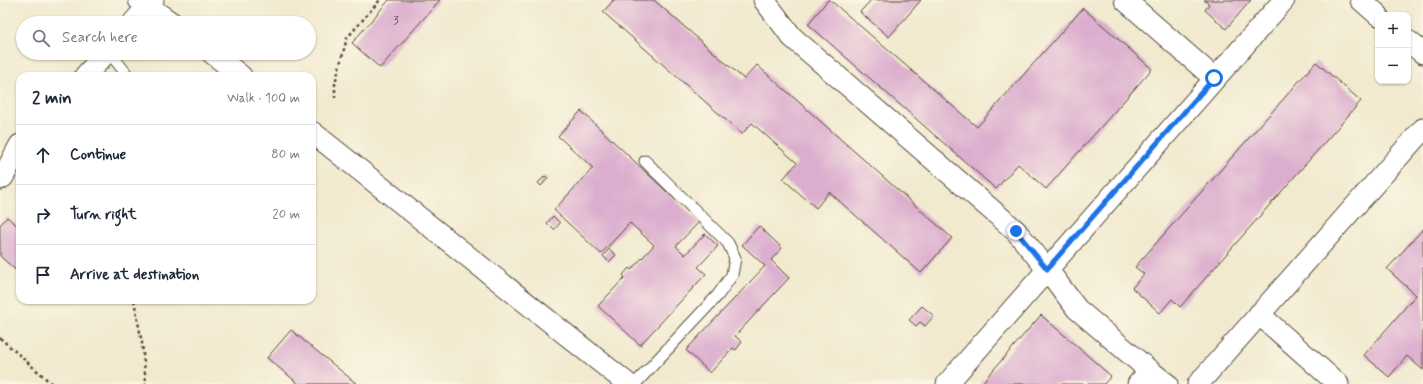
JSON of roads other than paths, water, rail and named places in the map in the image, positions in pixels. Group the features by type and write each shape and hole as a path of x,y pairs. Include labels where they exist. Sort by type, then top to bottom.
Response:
{"street":[{"path":"764,0 792,37 1016,231 1077,309 1144,377 1167,384"},
{"path":"1125,0 1214,78"},
{"path":"946,384 1284,0"},
{"path":"1361,0 1375,12"},
{"path":"138,16 147,2 164,16"},
{"path":"1411,44 1423,54"},
{"path":"89,72 100,60"},
{"path":"221,60 236,72"},
{"path":"1198,384 1423,129"},
{"path":"316,135 628,384"},
{"path":"0,156 16,147"},
{"path":"0,179 16,152"},
{"path":"1259,314 1338,384"}],"lane":[{"path":"115,60 125,72"},
{"path":"635,384 718,295 732,275 735,258 728,243 645,161"}]}
